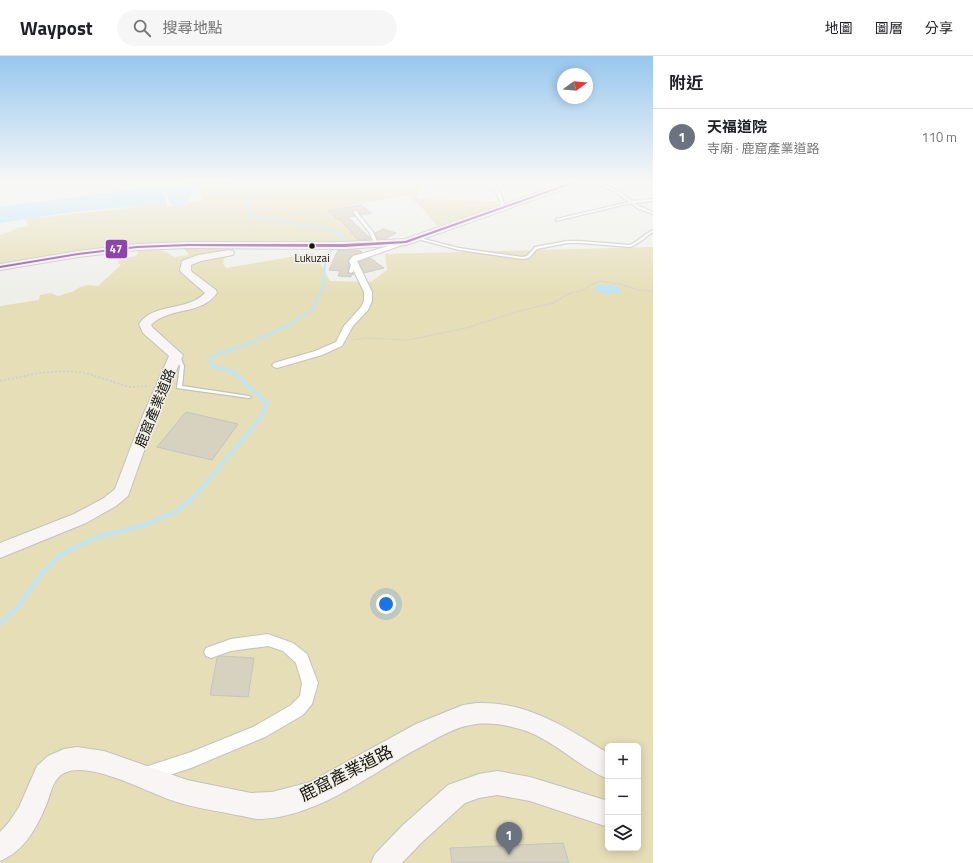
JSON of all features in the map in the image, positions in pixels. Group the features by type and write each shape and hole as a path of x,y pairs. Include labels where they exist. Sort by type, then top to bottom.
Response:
{"street":[{"path":"277,365 315,354 338,344 343,338 348,325 368,305 368,292 353,260 392,248 471,219"},
{"path":"0,267 93,253 155,246 220,244 310,246 406,242"},
{"name":"鹿窟產業道路","path":"0,551 96,511 113,501 122,492 148,420 176,355 147,330 145,324 153,318 205,300 211,293 210,290 188,274 185,270 186,263 198,258 216,254 310,246"},
{"path":"143,776 191,760 259,732 297,710 307,699 310,683 302,659 288,647 268,640 231,645 211,652"},
{"name":"鹿窟產業道路","path":"0,848 19,831 31,810 42,779 52,767 62,761 75,758 90,759 143,776 171,788 212,799 259,806 283,804 312,794 342,779 402,744 437,726 470,714 498,714 522,719 556,735 605,765"},
{"path":"384,863 412,834 457,794 479,786 496,783 530,789 605,813"}],"lane":[{"path":"360,219 371,232 376,244"},
{"path":"557,220 563,219"},
{"path":"416,238 459,250 522,258 528,257 536,248 567,242 588,242 630,246 635,245 644,236 653,231"},
{"path":"351,272 353,260"},
{"path":"176,355 182,366 179,387 249,397"}],"path":[{"path":"338,344 366,338 408,340 466,328 519,311 553,303 570,293 585,290 590,285 600,281 620,284 638,290 653,291"},
{"path":"0,381 39,372 65,371 86,373 129,387 137,388 163,384"}],"shaded area":[{"path":"26,219 339,219 362,239 360,242 151,243 85,250 0,264 0,235 15,230 16,228 28,226"},
{"path":"431,219 460,219 437,226"},
{"path":"653,247 653,863 0,863 0,306 39,300 40,295 50,293 58,296 88,285 98,286 121,265 118,263 120,259 136,256 139,250 158,248 175,257 189,255 184,248 235,248 224,259 223,264 226,268 314,253 330,281 371,282 387,270 385,254"}],"water":[{"path":"0,219 27,219 0,223"},
{"path":"602,285 615,286 621,291 619,293 605,293 592,288"}],"building":[{"path":"338,219 350,219 371,239 358,240 340,219"},
{"path":"383,229 396,233 387,238 377,239 375,233"},
{"path":"338,250 359,250 362,252 353,255 348,260 348,273 354,274 351,275 351,277 338,276 340,271 329,270"},
{"path":"370,258 384,268 364,273 359,262"},
{"path":"186,412 238,424 212,460 157,447"},
{"path":"220,656 254,658 248,697 210,695 217,658"},
{"path":"563,843 569,863 452,863 450,848"}],"waterway":[{"path":"268,219 323,228 342,236 342,242 328,253 325,264"},
{"path":"215,367 212,366 208,358 252,342 286,326 311,311 323,289 325,263"},
{"path":"195,496 259,420 267,403 233,372 215,367"},
{"path":"0,623 17,608 43,572 60,555 94,538 144,525 175,512 195,496"}],"transit line":[{"name":"47","path":"0,267 78,254 137,247 188,245 313,246 406,242 472,219"}],"place":[{"name":"Lukuzai","path":"312,246"},
{"name":"天福道院","path":"509,855"}]}
